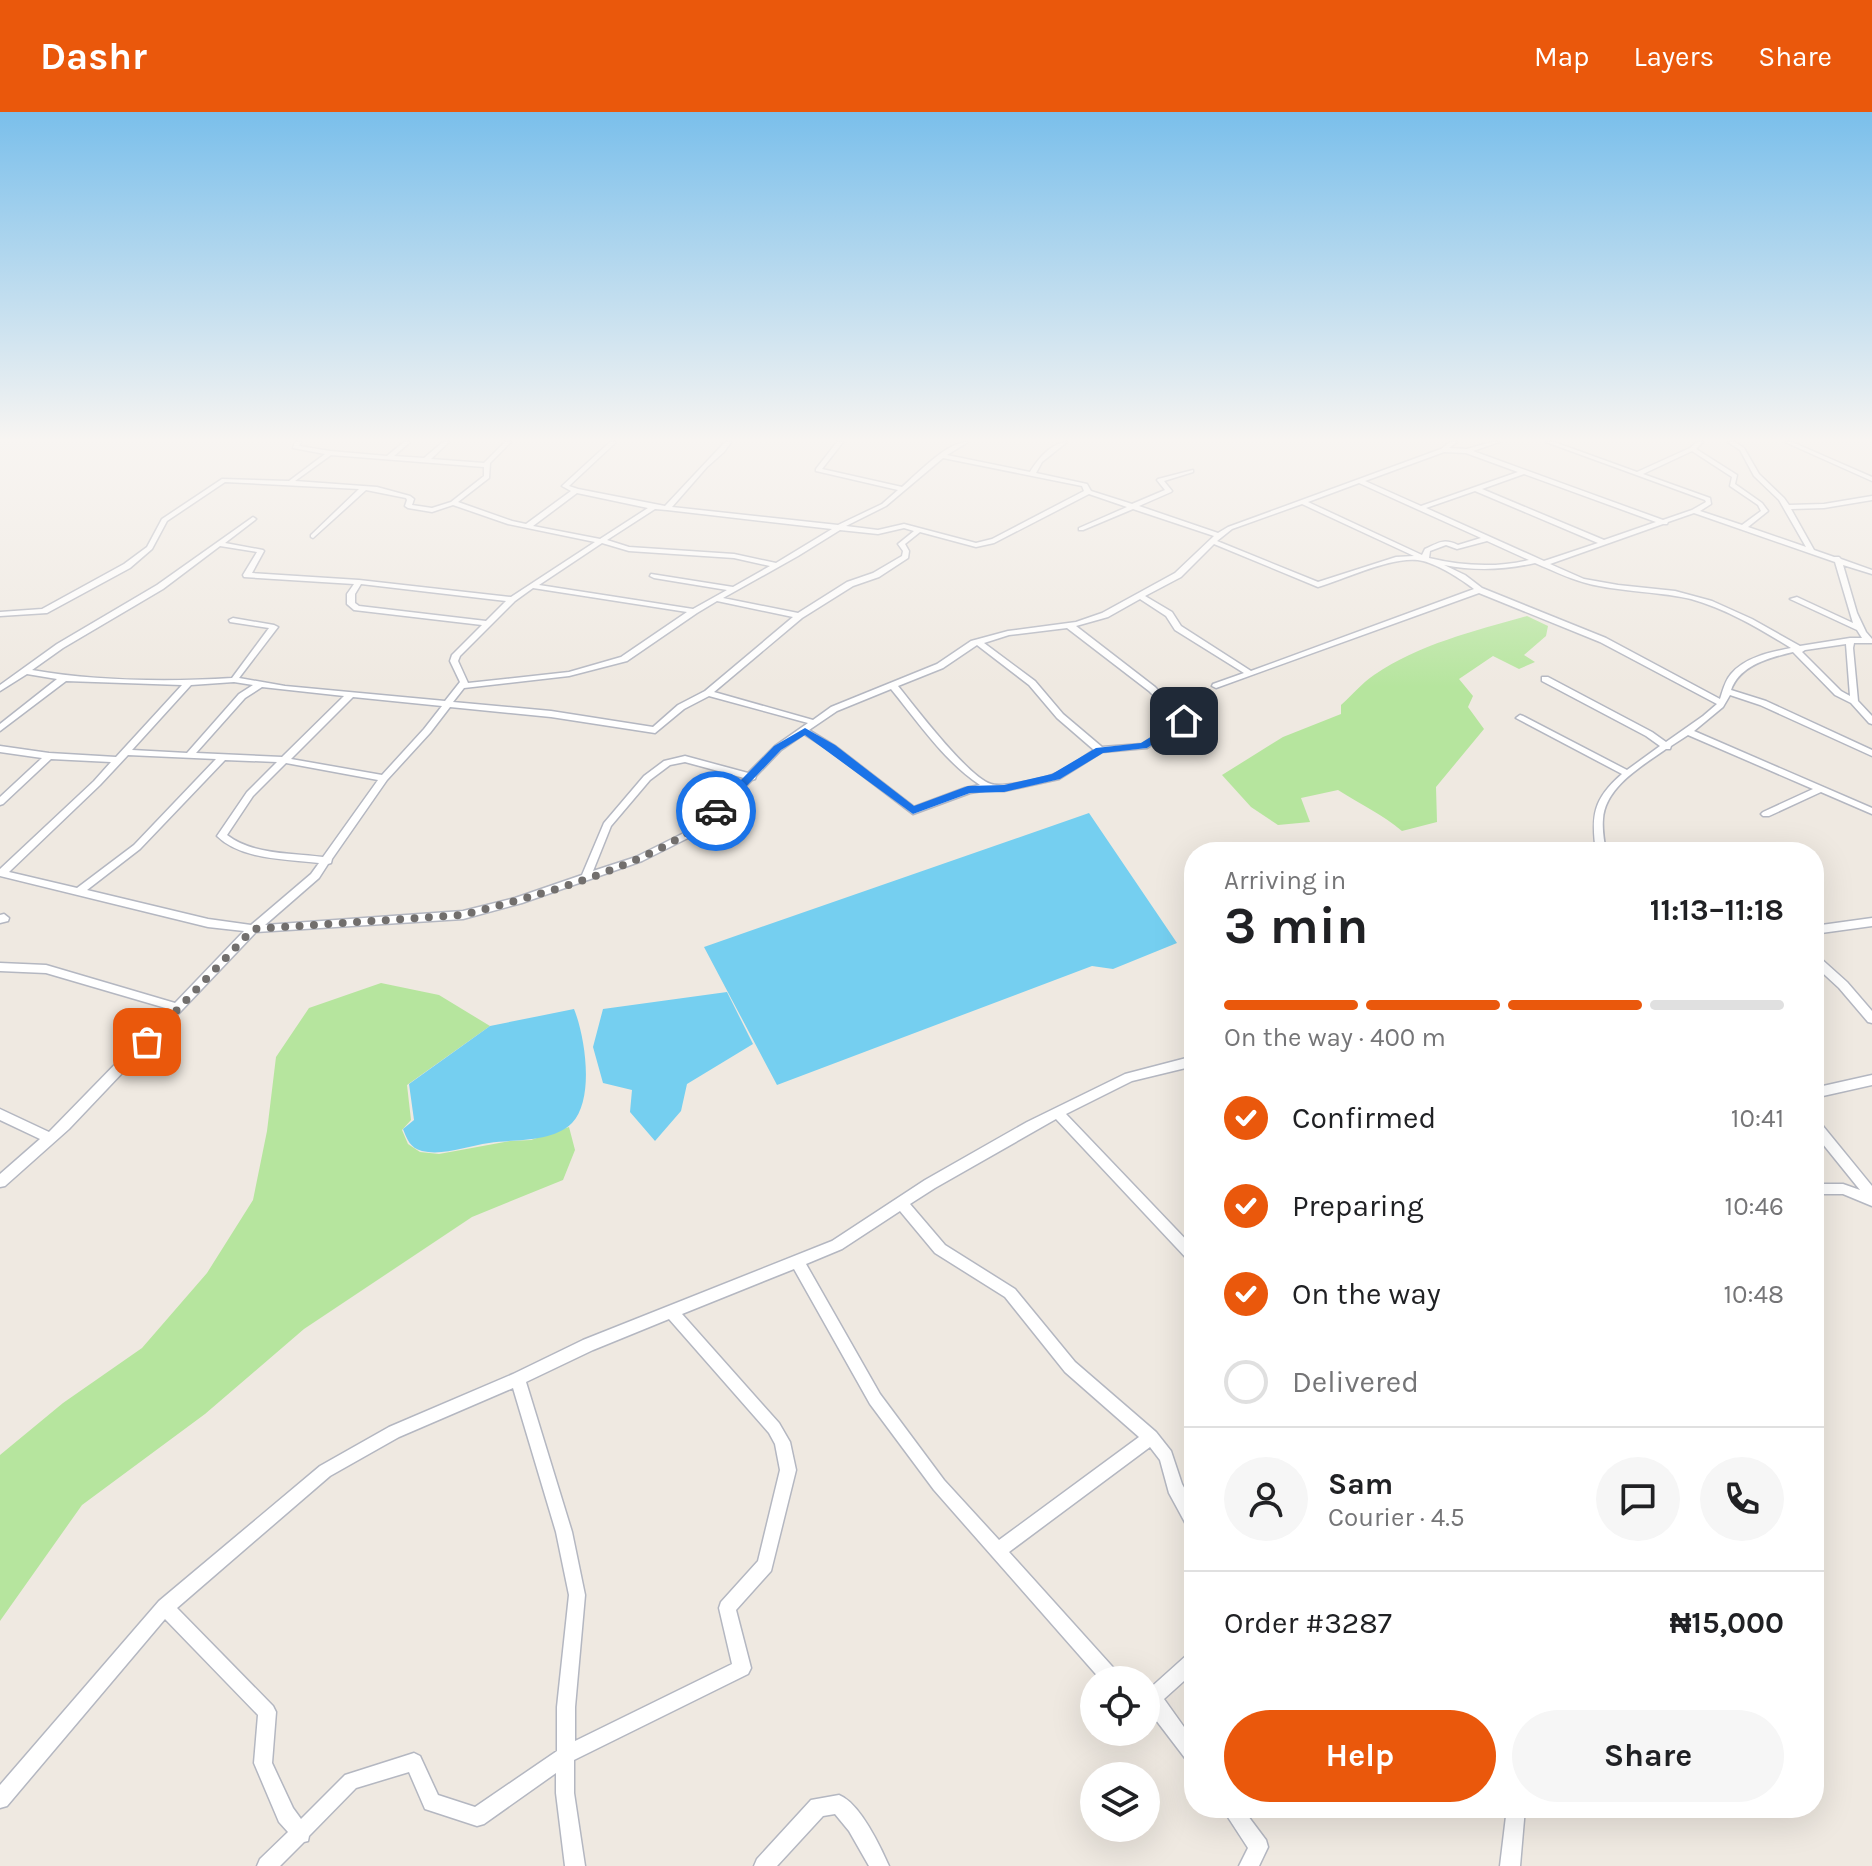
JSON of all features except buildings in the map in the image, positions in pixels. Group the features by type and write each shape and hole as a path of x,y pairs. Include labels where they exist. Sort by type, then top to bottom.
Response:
{"street":[{"path":"0,614 44,611 127,566 150,548 162,524"},
{"path":"0,689 60,646 160,587 247,524"},
{"path":"313,536 326,524"},
{"path":"517,524 629,549 708,553 775,565"},
{"path":"527,527 531,524"},
{"path":"0,1182 50,1138 253,929 328,861 384,778 460,686 464,677 454,661 456,655 512,599 628,524"},
{"path":"817,524 878,532 904,526 976,545 994,541 1027,524"},
{"path":"460,686 569,674 624,659 694,611 846,524"},
{"path":"1081,529 1093,524"},
{"path":"1178,524 1318,585 1398,558 1425,559 1459,567 1494,568 1540,562 1662,524"},
{"path":"1,873 208,923 253,929 463,915 518,901 639,859 697,830 778,748 857,697 940,666 963,648 978,642 1008,633 1069,625 1105,615 1178,575 1216,538 1248,524"},
{"path":"1350,524 1462,577 1479,590 1603,640 1722,703"},
{"path":"1456,524 1585,584 1692,598 1731,610 1798,651 1838,693 1854,701 1872,721"},
{"path":"1559,524 1604,543"},
{"path":"1731,524 1872,572"},
{"path":"1743,528 1748,524"},
{"path":"1797,524 1811,549"},
{"path":"25,671 64,678 189,683 234,680 593,719 655,730 681,707 708,693 799,616 850,584 876,575 906,557 901,544 918,531"},
{"path":"1425,559 1427,550 1446,542 1457,547 1488,538"},
{"path":"220,544 261,551 247,575 359,582 512,599"},
{"path":"1837,558 1847,581 1859,628 1869,640"},
{"path":"654,576 734,589"},
{"path":"359,582 351,594 351,604 357,608 487,623"},
{"path":"533,586 694,611"},
{"path":"1216,686 1479,590"},
{"path":"1142,597 1169,614 1178,628 1249,673"},
{"path":"717,599 799,616"},
{"path":"1794,599 1859,628"},
{"path":"233,620 274,627 234,680"},
{"path":"708,693 808,726 913,811 968,790 1004,788 1056,777 1100,750 1144,746 1184,721 1152,689 1069,625"},
{"path":"1600,842 1600,810 1608,795 1629,774 1689,732 1722,703 1732,678 1745,667 1761,658 1850,640 1869,640"},
{"path":"1850,640 1848,656 1855,679 1854,701"},
{"path":"978,642 1032,683 1060,716 1100,750"},
{"path":"0,728 64,678"},
{"path":"1545,679 1649,734 1667,747"},
{"path":"1,873 97,783 189,683"},
{"path":"191,753 242,696 261,684"},
{"path":"892,684 942,745 972,776 988,787"},
{"path":"1728,692 1763,703 1872,753"},
{"path":"328,861 253,850 225,841 222,836 250,794 351,694"},
{"path":"1520,718 1629,774"},
{"path":"1689,732 1872,811"},
{"path":"0,749 115,760"},
{"path":"124,752 282,760 384,778"},
{"path":"0,802 49,756"},
{"path":"78,892 148,838 224,756"},
{"path":"586,877 607,825 647,778 667,763 685,759 752,777"},
{"path":"1766,814 1818,790"},
{"path":"1824,929 1872,922"},
{"path":"0,967 46,969 179,1008"},
{"path":"1824,968 1872,1019"},
{"path":"0,1799 165,1607 325,1471 394,1432 588,1345 837,1245 901,1203 1058,1113 1129,1077 1184,1067"},
{"path":"1824,1091 1872,1080"},
{"path":"1058,1113 1184,1246"},
{"path":"0,1114 50,1138"},
{"path":"1824,1137 1872,1197"},
{"path":"1824,1189 1843,1189 1872,1197"},
{"path":"901,1203 940,1249 1010,1293 1070,1367 1151,1437 1166,1456 1175,1487 1184,1504"},
{"path":"798,1263 875,1399 939,1485 1100,1666"},
{"path":"267,1866 351,1781 414,1762 432,1802 477,1817 566,1755 742,1668 727,1608 765,1565 788,1470 782,1442 774,1428 671,1311"},
{"path":"518,1379 564,1532 577,1595 566,1707 565,1793 575,1866"},
{"path":"997,1551 1151,1437"},
{"path":"165,1607 267,1712 263,1763 286,1815 301,1834"},
{"path":"1160,1689 1184,1668"},
{"path":"1160,1712 1184,1743"},
{"path":"764,1866 818,1807 839,1804 856,1824 879,1866"},
{"path":"1238,1818 1259,1847 1249,1866"},
{"path":"1510,1866 1515,1818"}],"green space":[{"path":"1527,616 1548,626 1546,636 1524,655 1535,662 1519,669 1493,656 1459,679 1473,696 1468,707 1484,729 1436,787 1437,822 1402,831 1338,790 1301,798 1310,822 1278,825 1251,807 1222,775 1283,737 1341,714 1341,705 1370,678 1391,664 1448,640"},
{"path":"381,983 439,995 490,1026 407,1085 411,1120 402,1130 408,1144 420,1152 439,1154 531,1140 569,1127 575,1150 563,1180 472,1217 304,1329 205,1414 82,1505 0,1621 0,1455 63,1403 142,1348 207,1273 253,1200 267,1131 276,1057 309,1008"}],"water":[{"path":"1089,813 1177,943 1113,969 1092,966 777,1085 704,947"},
{"path":"727,992 753,1044 687,1084 681,1111 655,1141 630,1112 632,1090 603,1083 593,1047 603,1009"},
{"path":"574,1009 582,1035 586,1084 584,1099 572,1123 544,1137 447,1151 422,1151 410,1143 403,1129 414,1120 409,1084 490,1026"}],"way so far":[{"path":"147,1042 253,929 463,915 496,907 639,859 697,830 716,811"}],"route":[{"path":"716,811 778,748 805,731 832,748 913,811 968,790 1004,788 1056,777 1100,750 1144,746 1184,721"}]}
